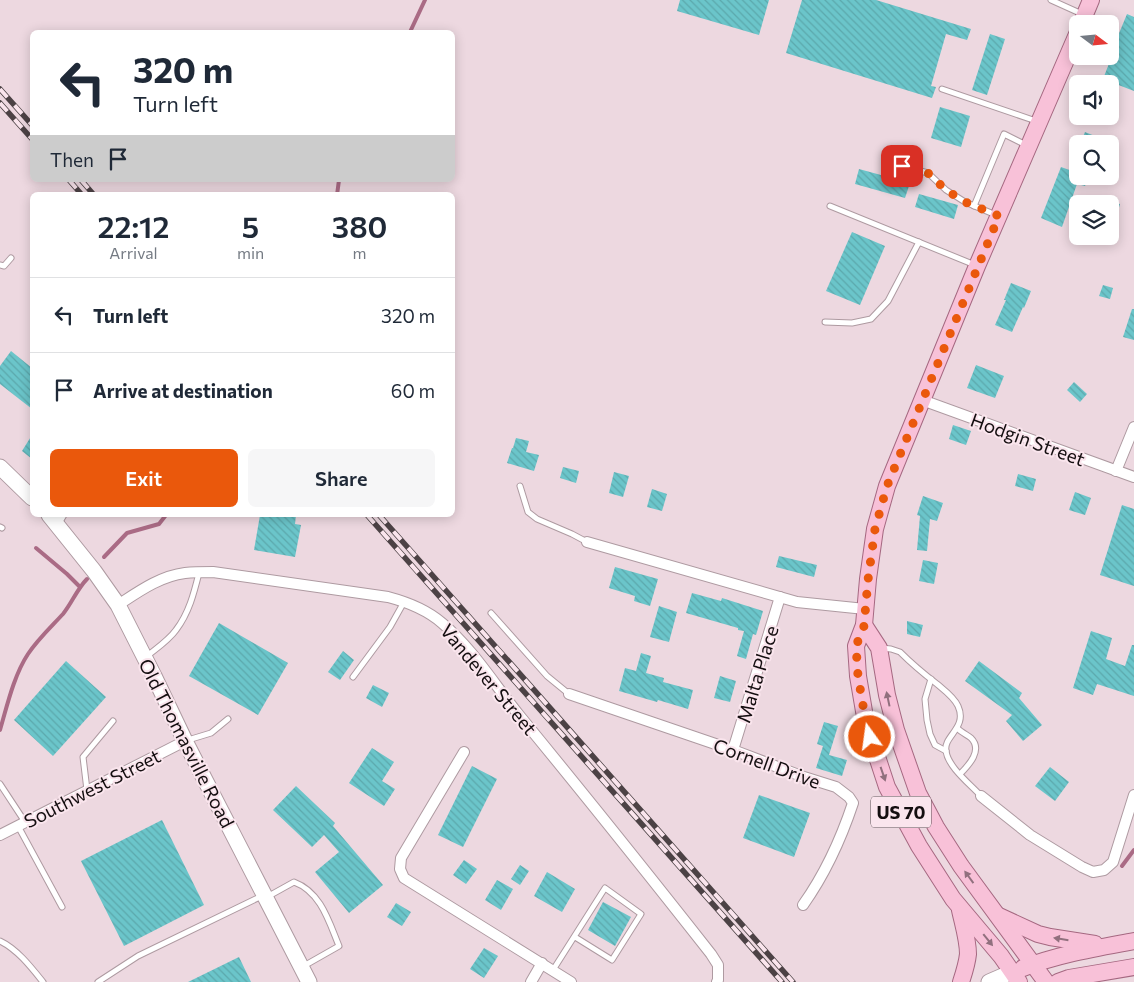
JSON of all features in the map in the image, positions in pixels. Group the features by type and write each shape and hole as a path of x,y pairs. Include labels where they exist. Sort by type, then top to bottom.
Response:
{"main road":[{"path":"1085,15 1091,0"},
{"name":"US 70","path":"1015,977 1001,956 958,905 919,846 887,787 866,723 858,676 856,646 865,617 875,529 887,486 977,266 1069,53"},
{"name":"US 70","path":"865,617 879,648 887,695 896,730 918,793 936,827 961,866 998,916 1038,934 1050,937 1109,946 1134,942"},
{"path":"958,905 968,955 960,982"},
{"path":"998,916 1046,982"},
{"path":"1015,977 1033,964 1089,949 1109,946"},
{"path":"1058,982 1069,978 1096,978 1134,967"}],"street":[{"name":"Hodgin Street","path":"922,400 1134,478"},
{"path":"1116,471 1134,427"},
{"path":"0,467 30,496"},
{"name":"Old Thomasville Road","path":"57,518 118,605 185,741 309,982"},
{"path":"587,542 797,602 865,617"},
{"name":"Vandever Street","path":"118,605 141,590 162,580 184,573 213,572 370,594 405,601 424,610 455,634 470,651 711,954 718,965 717,982"},
{"name":"Malta Place","path":"734,750 780,597"},
{"name":"Cornell Drive","path":"569,694 836,787 849,797 853,804 842,834 814,890 803,905"},
{"name":"Southwest Street","path":"0,835 185,741"},
{"path":"464,752 401,858 400,869 404,878 571,982"},
{"path":"981,796 1030,835 1093,872 1104,870 1113,862 1134,796"},
{"path":"531,982 542,963"},
{"path":"989,982 1015,977"}],"lane":[{"path":"1052,0 1075,15"},
{"path":"942,89 1039,122"},
{"path":"974,206 1004,134 1028,147"},
{"path":"902,166 928,173 946,190 965,202 999,216"},
{"path":"830,206 977,266"},
{"path":"825,322 852,323 871,319 888,301 919,242"},
{"path":"0,265 4,266 11,258"},
{"path":"520,486 528,512 537,520 587,542"},
{"path":"144,657 176,631 192,602 199,572"},
{"path":"353,677 390,627 405,601"},
{"path":"491,613 547,676 569,694"},
{"path":"879,648 900,652 950,695 958,706 961,716 957,728 946,743 946,751 951,764 981,796"},
{"path":"930,679 925,700 930,734 935,744 946,751"},
{"path":"185,741 211,733 228,719"},
{"path":"87,791 83,757 113,722"},
{"path":"957,728 975,744 973,759 960,774"},
{"path":"0,784 22,824 62,907"},
{"path":"98,982 138,956 294,882 303,885 324,909 339,946 302,967"},
{"path":"553,970 605,888 641,914 612,960 575,937"},
{"path":"0,941 7,944 29,965 43,982"}],"building":[{"path":"680,0 769,0 759,35 677,11"},
{"path":"802,0 876,0 971,29 967,40 946,34 931,86 936,87 932,98 786,53"},
{"path":"1127,14 1134,17 1134,91 1119,85 1119,75 1105,75 1108,65 1119,65 1119,33"},
{"path":"990,34 1005,39 987,95 972,90"},
{"path":"940,107 970,116 961,147 931,138"},
{"path":"1061,167 1069,170 1069,185 1077,185 1073,195 1069,195 1069,207 1062,227 1041,218"},
{"path":"859,169 910,183 905,198 855,184"},
{"path":"919,194 958,205 954,219 915,207"},
{"path":"852,232 885,246 860,305 826,291"},
{"path":"1011,283 1031,291 1012,332 995,325"},
{"path":"1103,285 1113,288 1110,299 1099,296"},
{"path":"1132,309 1134,309 1134,340 1123,337"},
{"path":"11,351 30,366 30,407 0,384 0,366"},
{"path":"976,365 1004,376 995,398 967,388"},
{"path":"1074,382 1087,394 1080,402 1067,390"},
{"path":"953,425 971,431 966,445 949,439"},
{"path":"30,438 30,457 22,451"},
{"path":"516,438 529,441 526,452 539,455 534,471 507,463"},
{"path":"563,467 579,471 576,483 560,478"},
{"path":"614,472 629,476 623,497 609,493"},
{"path":"1018,474 1036,479 1033,491 1015,486"},
{"path":"652,489 667,494 662,511 647,507"},
{"path":"1075,492 1091,498 1085,515 1069,510"},
{"path":"923,496 943,503 937,521 930,519 927,551 917,550 920,516 917,515"},
{"path":"1122,505 1134,509 1134,586 1100,575"},
{"path":"260,517 296,517 295,524 301,525 295,557 254,550"},
{"path":"779,556 817,565 814,577 776,567"},
{"path":"923,560 938,563 934,584 919,581"},
{"path":"615,567 658,579 650,606 634,601 635,596 609,588"},
{"path":"692,593 721,601 722,598 763,611 756,635 753,634 746,659 737,656 744,631 686,613"},
{"path":"659,606 677,612 669,642 650,637"},
{"path":"907,621 923,625 920,637 907,634"},
{"path":"219,623 288,663 258,715 189,676"},
{"path":"1091,631 1112,638 1106,659 1125,666 1132,645 1134,645 1134,696 1097,684 1093,695 1073,688"},
{"path":"343,651 354,660 340,680 328,672"},
{"path":"641,653 651,656 646,673 664,678 663,682 693,690 688,709 619,691 625,668 636,671"},
{"path":"66,661 106,697 53,756 14,720"},
{"path":"979,661 1022,693 1019,698 1042,725 1023,741 1006,721 1012,715 965,681"},
{"path":"720,676 736,681 730,702 714,698"},
{"path":"373,685 389,693 382,707 366,698"},
{"path":"824,722 838,726 829,755 847,760 842,776 816,768 823,746 817,744"},
{"path":"372,748 394,762 382,781 395,789 384,806 349,783"},
{"path":"472,766 497,779 463,847 438,835"},
{"path":"1050,767 1069,782 1055,801 1035,786"},
{"path":"296,786 335,823 333,826 383,885 349,913 315,872 339,852 324,835 312,847 273,810"},
{"path":"759,795 810,813 794,857 743,838"},
{"path":"162,820 204,905 124,946 81,861"},
{"path":"464,860 477,869 466,884 453,875"},
{"path":"520,865 529,871 520,885 511,879"},
{"path":"547,872 575,889 562,912 534,896"},
{"path":"497,880 513,889 501,910 485,900"},
{"path":"603,902 631,917 615,946 588,930"},
{"path":"396,903 411,912 402,926 387,917"},
{"path":"484,948 498,956 484,978 470,969"},
{"path":"239,957 251,982 188,982"}],"waterway":[{"path":"411,30 425,0"},
{"path":"337,192 339,182"},
{"path":"104,557 127,533 159,524 164,517"},
{"path":"36,548 80,587"},
{"path":"0,730 11,691 23,662 36,643 63,614 87,579"},
{"path":"1122,866 1134,850"}],"railway":[{"path":"0,89 30,123"},
{"path":"0,103 30,137"},
{"path":"71,182 79,192"},
{"path":"83,182 91,192"},
{"path":"369,517 782,982"},
{"path":"381,517 793,982"}],"route":[{"path":"870,737 858,676 856,646 864,626 875,529 887,486 999,216 965,202 946,190 928,173 902,166"}]}
